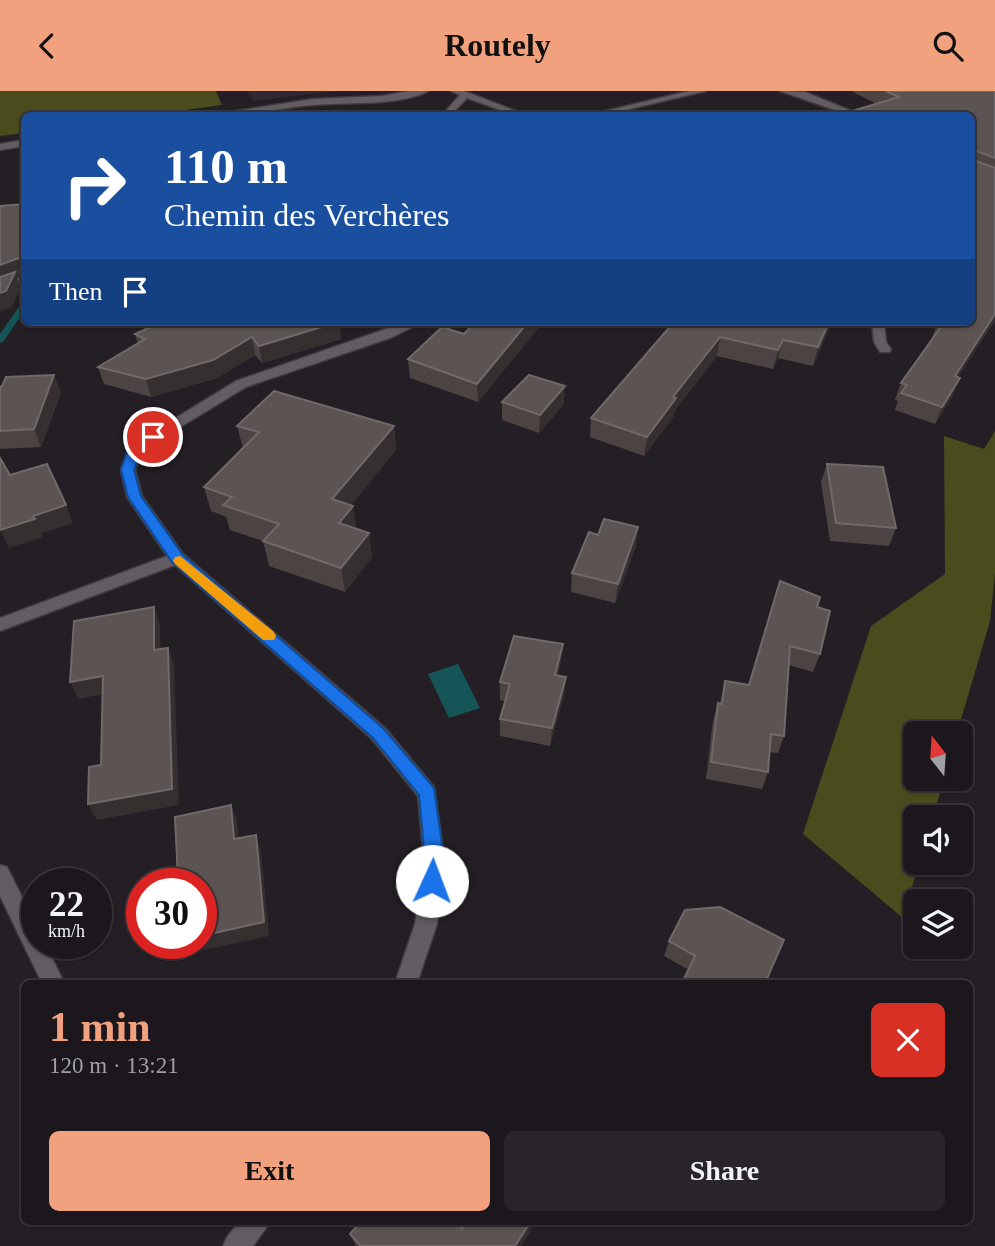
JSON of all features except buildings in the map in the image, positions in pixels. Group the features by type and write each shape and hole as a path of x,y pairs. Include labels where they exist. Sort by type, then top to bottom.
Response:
{"street":[{"path":"238,112 313,102 382,99 423,91"},
{"path":"607,112 701,91"},
{"path":"785,91 802,94 848,112"},
{"path":"448,112 460,93 513,112"},
{"path":"0,147 21,144"},
{"path":"0,289 21,281"},
{"path":"407,326 241,384 135,449 128,470 135,497 177,558 379,734 428,793 435,859 426,924 407,980"},
{"path":"878,326 880,342 885,349"},
{"path":"0,625 177,558"},
{"path":"0,874 52,980"},
{"path":"236,1246 254,1225"}],"shaded area":[{"path":"247,91 336,91 253,101"}],"green space":[{"path":"0,91 216,91 222,105 170,112 21,112 21,133 0,136"},
{"path":"995,431 995,573 990,621 961,721 903,721 903,791 941,791 936,805 903,805 903,875 916,875 911,889 903,889 903,918 803,834 871,626 945,574 944,436 984,449"}],"water":[{"path":"458,664 480,708 449,718 428,674"}],"waterway":[{"path":"0,340 21,310"}],"slow traffic":[{"path":"180,561 268,636"}],"route":[{"path":"153,437 135,449 128,470 135,497 177,558 246,615 379,734 428,793 435,859 432,881"}]}
